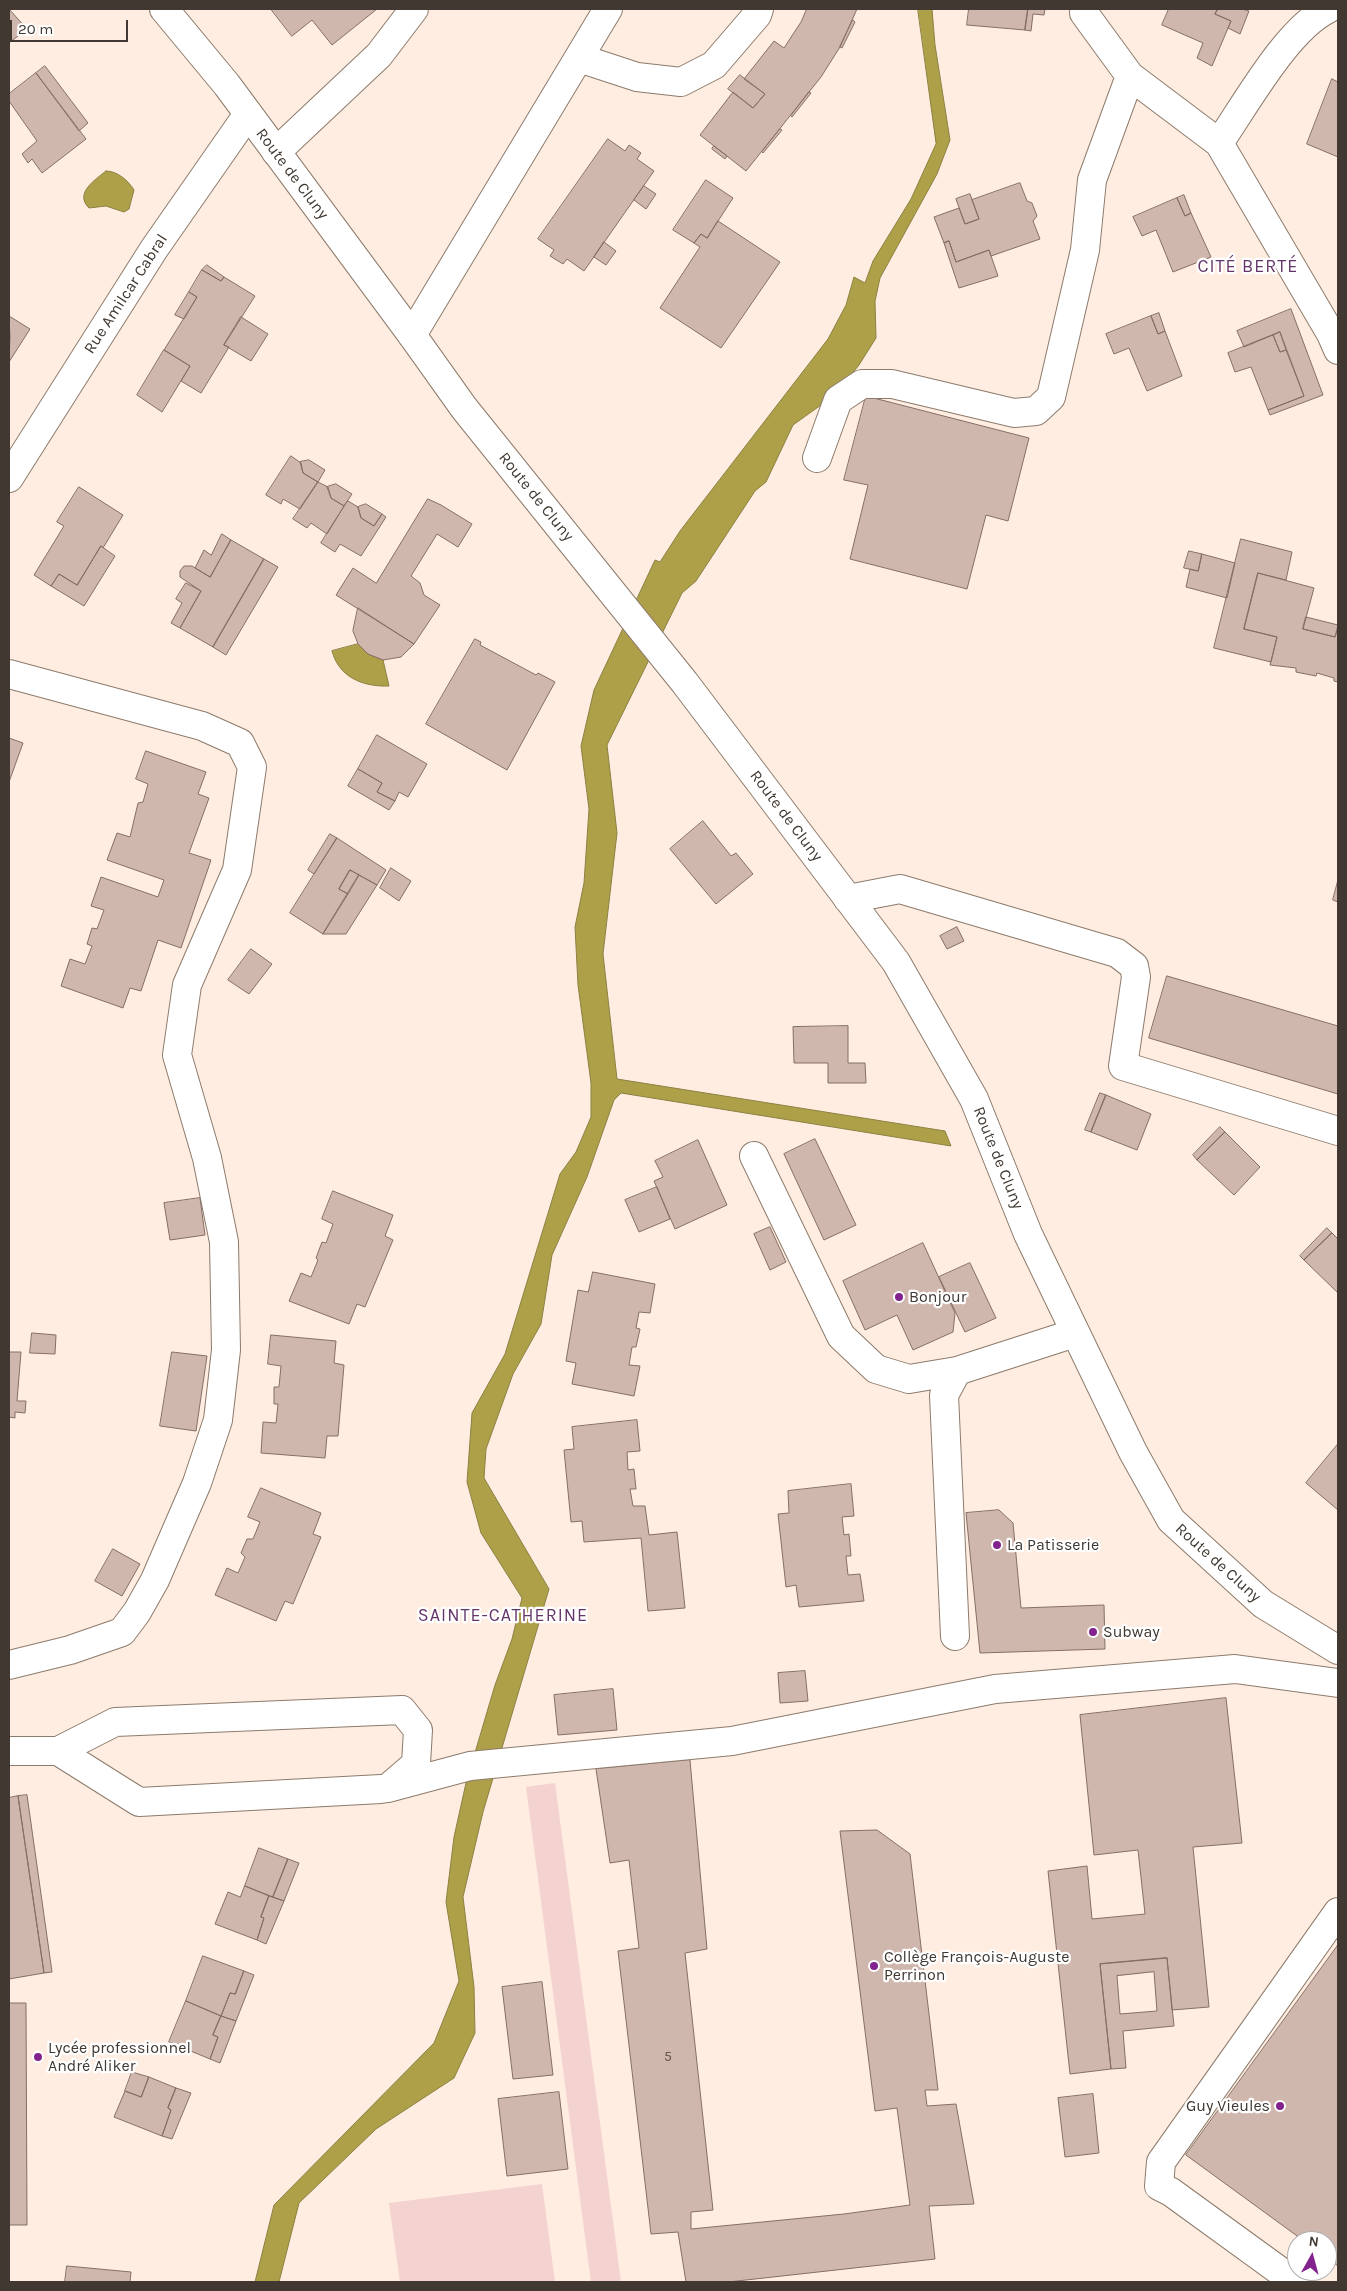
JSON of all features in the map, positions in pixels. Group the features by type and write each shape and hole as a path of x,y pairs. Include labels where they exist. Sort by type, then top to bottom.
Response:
{"main road":[{"name":"Route de Cluny","path":"164,9 227,85 464,408 685,683 896,962 974,1099 1028,1234 1133,1452 1171,1520 1263,1604 1338,1650"},
{"path":"276,152 379,55 414,9"},
{"path":"412,335 608,9"},
{"path":"579,58 636,77 681,82 714,64 757,15 759,9"},
{"path":"1085,9 1084,13 1130,76 1219,143 1336,336"},
{"path":"1219,143 1292,37 1318,14 1328,9"},
{"path":"816,458 838,400 862,384 892,384 1014,413 1036,411 1051,398 1085,250 1092,180 1130,76"},
{"name":"Rue Amilcar Cabral","path":"9,478 154,249 248,114"},
{"path":"9,674 202,726 240,743 252,767 237,870 187,985 177,1055 207,1158 224,1242 226,1350 218,1420 197,1483 155,1580 138,1612 122,1632 70,1650 9,1665"},
{"path":"848,899 900,889 1116,953 1134,966 1136,977 1123,1066 1338,1131"},
{"path":"754,1156 842,1336 876,1369 909,1379 956,1372 1075,1332"},
{"path":"954,1636 944,1395 956,1372"},
{"path":"58,1751 139,1802 388,1788 470,1766 732,1741 995,1689 1235,1668 1338,1683"},
{"path":"9,1751 58,1751 115,1722 402,1710 418,1730 416,1764 388,1788"},
{"path":"1295,2282 1171,2192 1159,2186 1161,2162 1338,1912"}],"shaded area":[{"path":"918,9 932,9 935,45 950,140 937,174 880,278 875,301 876,338 859,365 842,386 828,400 793,425 766,482 755,491 696,581 682,593 607,745 617,833 603,954 617,1079 945,1131 951,1146 621,1093 614,1100 587,1177 552,1255 541,1324 513,1374 486,1449 484,1478 549,1589 483,1812 463,1897 474,1987 475,2033 454,2078 376,2129 299,2203 279,2282 255,2282 274,2205 434,2043 459,1981 446,1902 454,1837 466,1783 495,1685 512,1639 522,1598 481,1533 467,1482 472,1413 505,1354 560,1174 576,1152 591,1117 591,1083 578,985 575,927 584,883 589,809 581,746 594,690 655,560 660,562 680,531 828,339 846,305 854,277 865,283 873,261 911,199 936,144"},
{"path":"106,171 122,177 134,190 129,209 124,212 106,206 89,208 85,202 85,192 88,187"},
{"path":"358,644 368,654 383,660 389,686 371,685 362,682 354,679 340,668 332,651"},
{"path":"555,1783 621,2282 591,2282 526,1787"},
{"path":"542,2184 555,2282 400,2282 389,2203"}],"building":[{"path":"9,9 27,29 9,43"},
{"path":"271,9 377,9 332,45 312,20 292,36"},
{"path":"807,9 857,9 840,47 821,77 746,171 700,135 733,92 753,108 765,94 744,79 774,41 784,48"},
{"path":"969,9 1028,9 1025,30 967,25"},
{"path":"1028,9 1045,9 1044,15 1033,14 1031,31 1025,30"},
{"path":"1169,9 1218,9 1215,14 1231,21 1212,66 1197,58 1203,43 1162,25"},
{"path":"1218,9 1242,9 1249,11 1240,34 1228,28 1231,21 1215,14"},
{"path":"853,20 855,22 842,48 840,47"},
{"path":"45,66 88,123 79,131 36,73"},
{"path":"36,73 86,139 42,173 32,159 28,163 22,154 37,141 9,101 9,94"},
{"path":"740,75 765,94 753,108 728,89"},
{"path":"1332,79 1338,82 1338,157 1307,144"},
{"path":"809,92 811,93 792,117 791,116"},
{"path":"780,129 782,130 763,153 762,152"},
{"path":"608,139 625,151 629,145 641,153 637,159 654,171 584,271 567,259 563,264 550,256 554,250 538,239"},
{"path":"714,146 727,156 725,159 712,149"},
{"path":"706,180 733,198 707,238 701,234 694,243 673,230"},
{"path":"1020,183 1027,201 1032,203 1037,216 1033,221 1040,239 991,256 989,250 956,262 949,241 944,243 934,217 959,208 965,224 979,219 972,200"},
{"path":"644,186 656,194 646,209 634,200"},
{"path":"970,194 979,219 965,224 956,199"},
{"path":"1184,195 1191,213 1185,216 1177,198"},
{"path":"1177,198 1185,216 1191,213 1211,257 1173,272 1156,230 1142,236 1133,217"},
{"path":"718,221 780,262 721,348 660,308 700,247 694,243 701,234 707,238"},
{"path":"949,241 956,262 989,250 998,276 959,288 944,243"},
{"path":"604,242 616,251 606,265 594,257"},
{"path":"207,265 224,277 221,281 202,270"},
{"path":"202,270 221,281 224,277 255,296 224,345 229,347 201,393 181,381 190,366 164,350 197,297 189,292"},
{"path":"189,292 197,297 184,319 175,315"},
{"path":"1291,309 1323,395 1270,415 1268,410 1304,396 1280,332 1244,347 1237,331"},
{"path":"1159,313 1165,331 1158,334 1151,316"},
{"path":"9,316 30,329 9,362 10,336"},
{"path":"1151,316 1158,334 1165,331 1182,376 1147,391 1129,348 1114,354 1106,334"},
{"path":"241,317 268,334 251,361 224,345"},
{"path":"1280,332 1286,350 1280,352 1273,335"},
{"path":"1273,335 1280,352 1286,350 1304,396 1268,410 1251,367 1235,372 1228,353"},
{"path":"164,350 190,366 162,412 137,395"},
{"path":"866,396 1029,438 1008,521 986,515 967,589 850,559 868,485 844,480"},
{"path":"291,456 301,463 303,473 318,482 300,509 283,499 281,504 266,495"},
{"path":"309,460 325,470 318,482 303,473 300,462"},
{"path":"318,482 328,487 331,498 344,506 327,534 311,523 307,528 293,519"},
{"path":"336,484 352,494 344,506 331,498 327,487"},
{"path":"79,487 123,515 77,585 59,574 51,586 34,575 64,526 57,522"},
{"path":"428,499 472,524 458,547 437,534 411,576 420,583 424,595 440,605 414,644 336,595 353,568 376,583"},
{"path":"348,501 358,507 361,518 374,526 382,514 386,517 361,556 340,544 335,552 321,543"},
{"path":"366,504 382,514 374,526 361,518 358,507"},
{"path":"222,534 231,540 210,577 195,568 204,550 211,555"},
{"path":"1241,539 1292,552 1286,580 1258,573 1244,629 1277,637 1271,662 1214,648"},
{"path":"231,540 264,559 213,647 180,628 201,591 180,577 180,571 184,566 192,566 210,577"},
{"path":"101,546 115,556 84,606 51,586 59,574 77,585"},
{"path":"1189,551 1202,554 1198,571 1184,568"},
{"path":"1202,554 1235,563 1227,598 1186,587 1190,569 1198,571"},
{"path":"264,559 278,567 226,655 213,647"},
{"path":"1258,573 1314,588 1303,629 1335,637 1338,628 1338,682 1334,681 1334,678 1317,673 1316,676 1296,672 1296,668 1270,665 1277,637 1244,629"},
{"path":"186,583 201,591 180,628 171,623 182,603 176,599"},
{"path":"358,608 414,644 401,657 383,660 368,654 358,644 353,631"},
{"path":"1306,617 1338,625 1335,637 1303,629"},
{"path":"475,639 481,642 480,645 536,675 538,673 555,682 507,770 426,724"},
{"path":"377,735 427,764 408,797 399,792 395,801 377,792 382,783 358,769"},
{"path":"9,738 23,743 9,782"},
{"path":"146,751 206,772 198,794 209,798 189,853 211,860 181,948 158,940 141,991 130,988 123,1008 61,986 70,959 85,964 92,946 87,944 92,928 97,929 104,910 91,906 101,877 158,897 164,880 107,860 117,833 130,837 138,803 143,802 148,784 136,779"},
{"path":"358,769 382,783 377,792 395,801 389,810 348,786"},
{"path":"703,821 731,856 736,853 753,874 716,904 670,849"},
{"path":"330,834 337,838 314,874 308,870"},
{"path":"337,838 386,870 377,885 350,870 339,889 348,894 323,934 290,913"},
{"path":"391,868 411,881 399,901 380,888"},
{"path":"350,870 359,875 348,894 339,889"},
{"path":"359,875 377,885 346,934 323,934"},
{"path":"1338,880 1338,902 1333,900"},
{"path":"957,927 964,941 947,949 940,936"},
{"path":"251,949 272,964 249,994 228,980"},
{"path":"1167,976 1338,1026 1338,1094 1149,1038"},
{"path":"848,1026 848,1063 865,1063 866,1083 828,1083 828,1063 794,1063 793,1027"},
{"path":"1100,1093 1106,1095 1091,1132 1085,1130"},
{"path":"1106,1095 1151,1114 1137,1150 1091,1132"},
{"path":"1220,1127 1225,1132 1197,1160 1193,1155"},
{"path":"1225,1132 1260,1167 1234,1195 1197,1160"},
{"path":"815,1139 856,1225 824,1240 784,1154"},
{"path":"698,1140 727,1205 675,1229 654,1181 663,1177 655,1161"},
{"path":"657,1187 670,1219 639,1232 625,1200"},
{"path":"333,1191 393,1215 385,1236 393,1240 365,1307 357,1304 349,1324 289,1301 301,1273 311,1277 318,1260 316,1258 322,1242 326,1243 333,1224 322,1219"},
{"path":"200,1198 205,1235 170,1240 164,1203"},
{"path":"770,1227 786,1262 770,1270 754,1234"},
{"path":"1327,1228 1332,1233 1304,1260 1300,1256"},
{"path":"1332,1233 1338,1239 1338,1293 1304,1260"},
{"name":"Bonjour","path":"923,1243 955,1313 953,1332 913,1350 897,1315 865,1330 843,1281"},
{"path":"970,1263 996,1318 965,1332 939,1277"},
{"path":"593,1272 655,1284 650,1313 639,1312 636,1328 640,1329 636,1347 632,1347 629,1365 640,1366 634,1396 572,1384 576,1363 566,1361 578,1290 588,1292"},
{"path":"32,1333 56,1335 55,1354 30,1353"},
{"path":"271,1335 336,1341 334,1363 344,1365 338,1436 327,1436 325,1458 261,1453 263,1422 276,1423 278,1404 274,1404 274,1387 279,1387 281,1366 268,1364"},
{"path":"9,1352 21,1352 17,1401 26,1401 25,1413 15,1412 15,1418 9,1417"},
{"path":"172,1352 207,1356 196,1431 160,1426"},
{"path":"637,1420 640,1451 627,1452 628,1470 634,1469 636,1489 630,1489 633,1506 645,1506 649,1535 677,1532 685,1608 648,1611 641,1538 584,1542 582,1521 571,1522 564,1450 574,1449 572,1427"},
{"path":"1338,1444 1338,1510 1306,1483"},
{"path":"851,1484 854,1516 842,1517 844,1535 849,1534 851,1556 846,1556 848,1575 860,1574 864,1601 799,1607 796,1585 786,1587 778,1514 789,1513 788,1491"},
{"path":"261,1488 321,1513 313,1534 321,1537 293,1604 285,1601 276,1621 215,1595 227,1568 238,1573 245,1557 241,1553 247,1539 253,1539 260,1522 248,1517"},
{"path":"999,1510 1013,1523 1021,1608 1104,1605 1105,1649 980,1653 966,1513"},
{"path":"113,1549 140,1564 122,1596 95,1581"},
{"path":"805,1671 808,1701 780,1703 778,1673"},
{"path":"613,1689 617,1730 558,1735 554,1695"},
{"path":"1226,1698 1242,1843 1193,1847 1209,2007 1172,2010 1167,1958 1100,1964 1111,2069 1070,2074 1048,1871 1087,1866 1092,1919 1145,1914 1138,1850 1094,1855 1080,1715"},
{"path":"690,1760 707,1949 685,1953 713,2210 691,2212 691,2229 844,2214 910,2205 897,2108 875,2111 840,1831 877,1830 910,1854 938,2090 925,2090 927,2106 956,2104 974,2204 929,2206 935,2259 728,2282 686,2282 678,2232 651,2234 618,1951 639,1948 629,1860 610,1863 596,1769"},
{"path":"27,1795 52,1972 44,1973 18,1796"},
{"path":"18,1796 44,1973 9,1979 9,1798"},
{"path":"259,1848 288,1859 273,1897 245,1886"},
{"path":"288,1859 299,1863 284,1901 273,1897"},
{"path":"245,1886 269,1896 261,1917 264,1918 257,1940 215,1924 228,1892 240,1897"},
{"path":"269,1896 284,1901 266,1944 257,1940 264,1918 261,1917"},
{"name":"Guy Vieules","path":"1338,1945 1338,2266 1337,2231 1290,2231 1186,2155"},
{"path":"203,1956 244,1971 235,1994 230,1993 221,2016 186,2001"},
{"path":"1167,1958 1174,2026 1123,2031 1126,2068 1111,2069 1100,1964","holes":["1154,1972 1157,2011 1120,2014 1117,1976"]},
{"path":"244,1971 254,1975 236,2021 221,2016 230,1993 235,1994"},
{"path":"542,1982 553,2075 513,2079 502,1987"},
{"path":"186,2001 221,2016 213,2035 218,2037 210,2059 169,2042"},
{"path":"9,2003 26,2003 27,2225 9,2225"},
{"path":"221,2016 236,2021 220,2063 210,2059 218,2037 213,2035"},
{"path":"132,2072 149,2077 141,2097 125,2091"},
{"path":"149,2077 176,2088 168,2108 171,2110 162,2136 114,2117 125,2091 141,2097"},
{"path":"176,2088 191,2093 172,2139 162,2136 171,2110 168,2108"},
{"path":"559,2092 568,2169 507,2176 498,2099"},
{"path":"1093,2094 1099,2153 1065,2157 1058,2098"},
{"path":"67,2266 131,2272 130,2282 65,2282"}],"place":[{"name":"Bonjour","path":"899,1297"},
{"name":"La Patisserie","path":"997,1545"},
{"name":"Subway","path":"1093,1632"},
{"name":"Collège François-Auguste Perrinon","path":"874,1966"},
{"name":"Lycée professionnel André Aliker","path":"38,2057"},
{"name":"Guy Vieules","path":"1280,2106"}],"district":[{"name":"CITÉ BERTÉ","path":"1248,267"},
{"name":"SAINTE-CATHERINE","path":"503,1616"}]}
